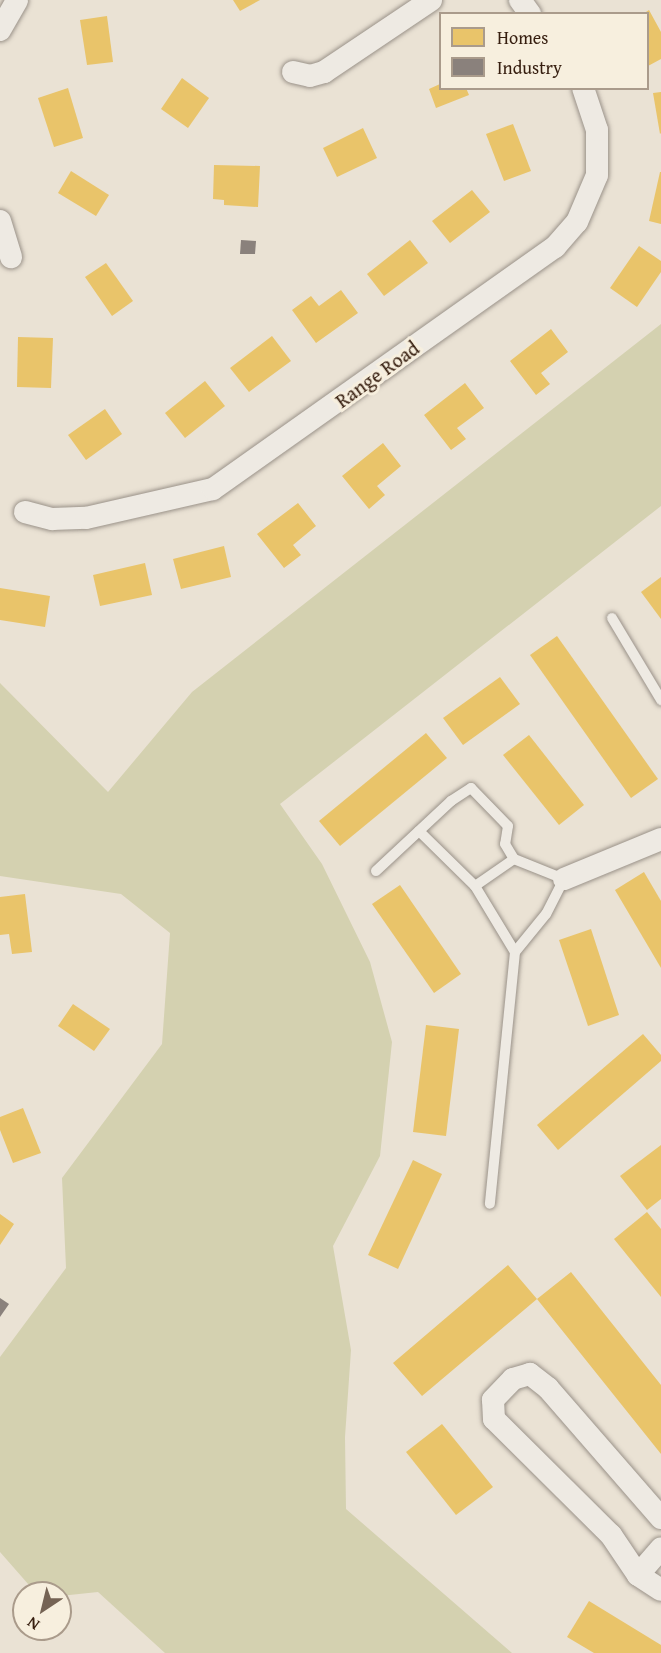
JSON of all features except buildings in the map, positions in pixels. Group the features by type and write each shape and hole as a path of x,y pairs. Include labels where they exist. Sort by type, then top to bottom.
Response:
{"street":[{"path":"0,30 17,0"},
{"path":"293,72 310,76 324,72 430,0"},
{"name":"Range Road","path":"25,512 52,519 86,518 213,489 555,247 577,222 597,175 597,130 584,90"},
{"path":"0,221 11,257"},
{"path":"564,879 661,839"},
{"path":"661,1518 548,1388 530,1374 513,1379 493,1400 494,1419 610,1535 638,1575 661,1590"},
{"path":"638,1575 661,1549"}],"lane":[{"path":"612,618 661,700"},
{"path":"376,871 419,831 471,788 508,826 505,844 514,858 564,879 546,914 515,952 490,1204"},
{"path":"419,831 475,886 515,952"},
{"path":"475,886 514,858"}],"shaded area":[{"path":"661,324 661,506 280,804 322,864 370,962 392,1042 380,1156 333,1246 351,1350 345,1437 346,1509 512,1653 165,1653 98,1592 72,1595 72,1581 25,1581 0,1552 0,1357 66,1268 62,1178 162,1044 170,933 121,894 0,876 0,683 108,792 192,692"}]}
